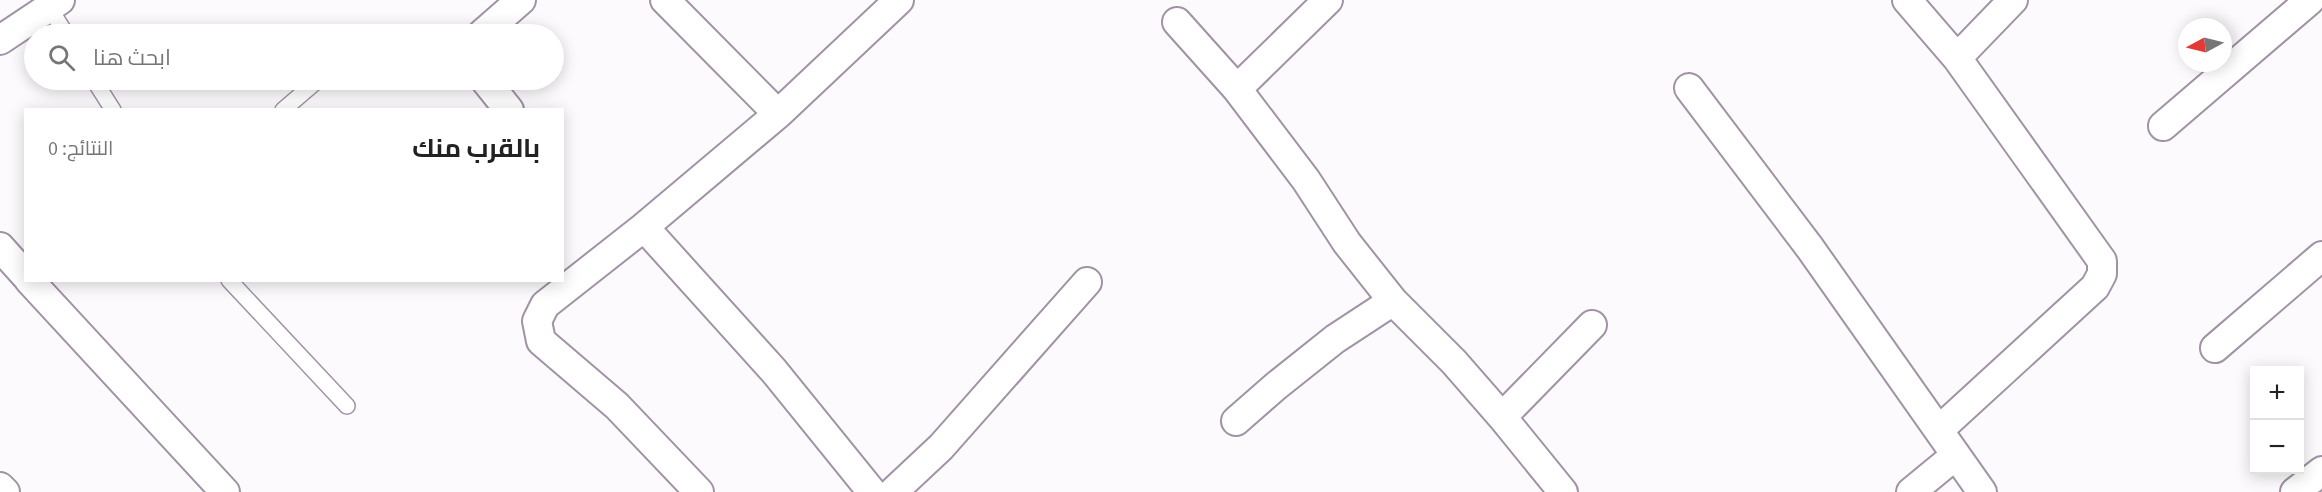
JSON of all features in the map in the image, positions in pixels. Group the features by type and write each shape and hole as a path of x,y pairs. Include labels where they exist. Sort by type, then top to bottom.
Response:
{"street":[{"path":"493,24 521,0"},
{"path":"665,0 778,114"},
{"path":"699,492 617,406 542,341 537,321 544,305 644,227 778,114 899,0"},
{"path":"1237,89 1328,0"},
{"path":"1907,0 1957,58 2102,261 2102,274 2095,287 1939,430"},
{"path":"1957,58 2013,0"},
{"path":"2163,126 2310,0"},
{"path":"24,24 55,4"},
{"path":"1177,22 1237,89 1306,180 1347,243 1393,301 1454,362 1563,492"},
{"path":"0,40 24,24"},
{"path":"1689,88 1810,248 1982,492"},
{"path":"493,90 507,108"},
{"path":"644,227 774,371 872,492"},
{"path":"0,247 24,274"},
{"path":"2215,348 2322,256"},
{"path":"31,282 64,321 225,492"},
{"path":"893,492 941,447 1087,282"},
{"path":"1236,421 1335,339 1393,301"},
{"path":"1502,417 1592,326"},
{"path":"1911,492 1956,455"},
{"path":"2295,492 2322,471"},
{"path":"0,487 4,492"}],"lane":[{"path":"55,4 62,24"},
{"path":"100,90 112,108"},
{"path":"286,108 307,90"},
{"path":"231,282 347,406"}]}
